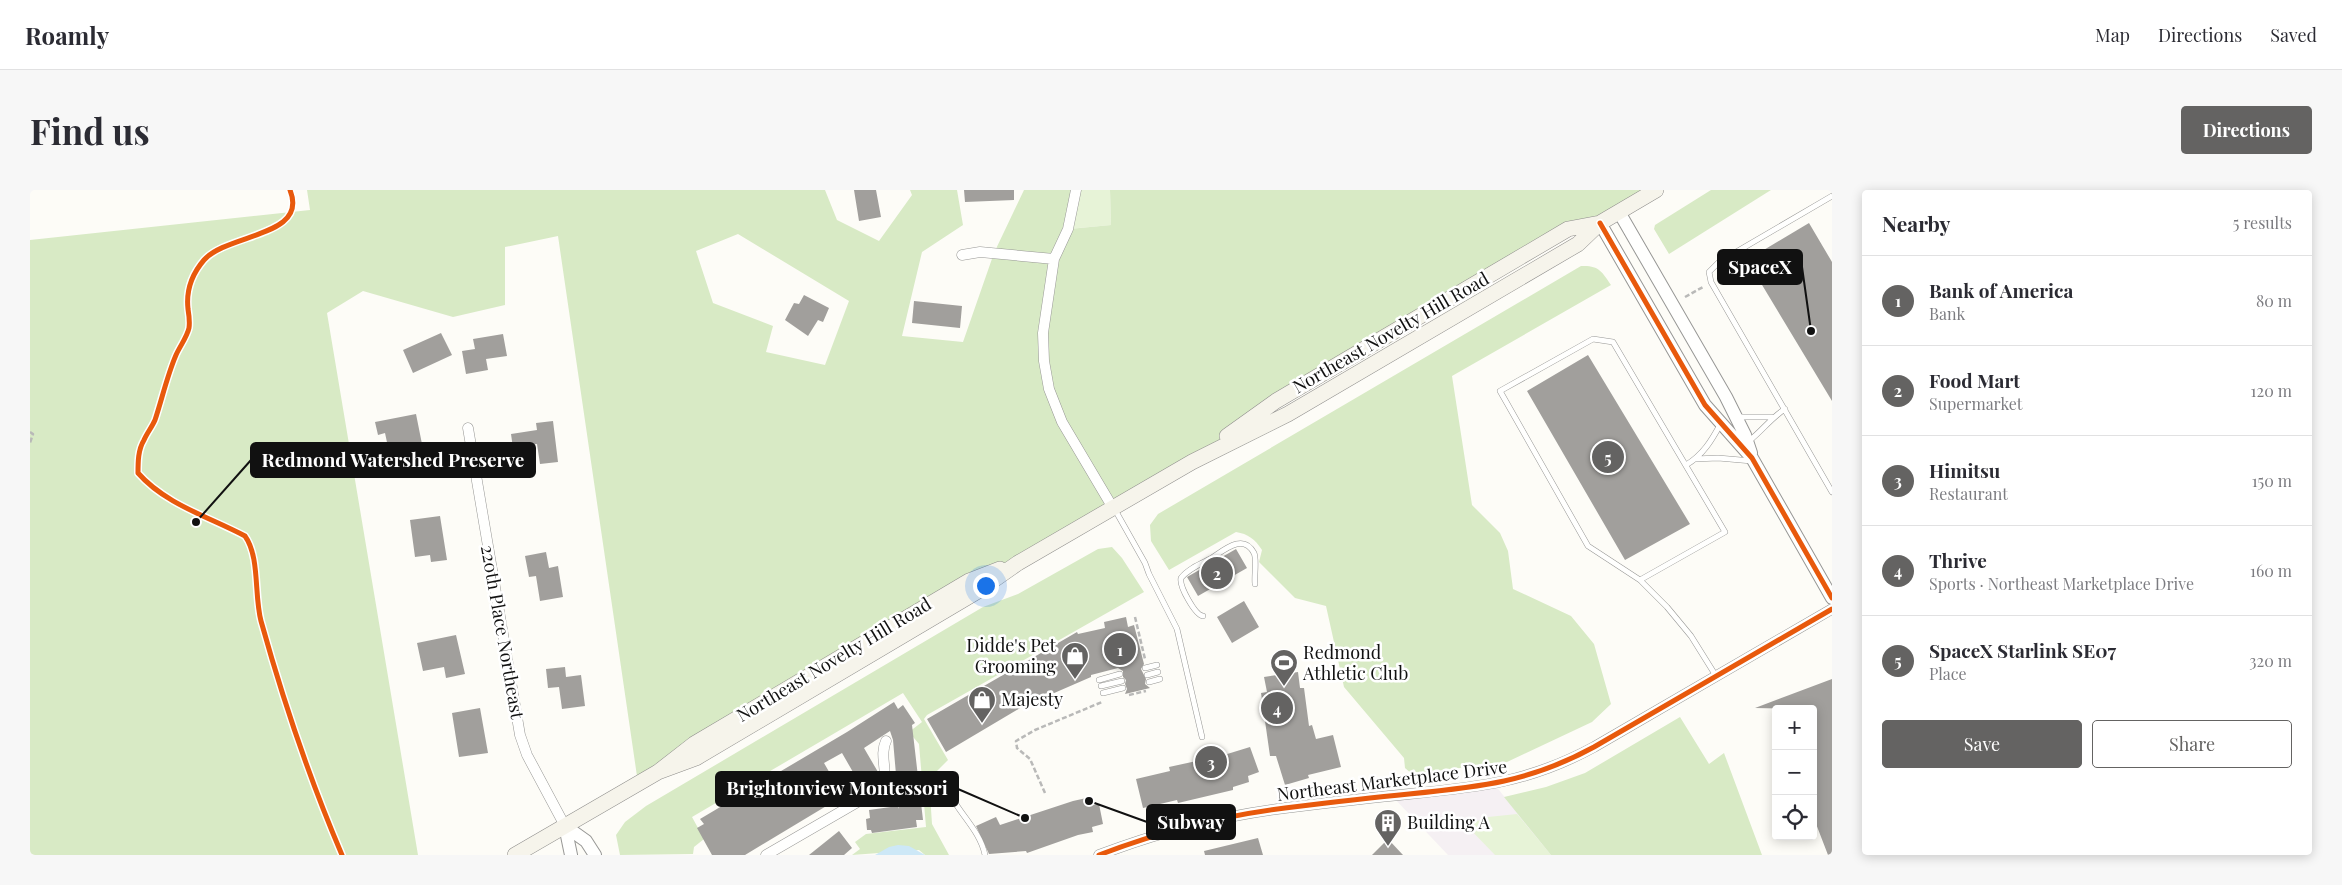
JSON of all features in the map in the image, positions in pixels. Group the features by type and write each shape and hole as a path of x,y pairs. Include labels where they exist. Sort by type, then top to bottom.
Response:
{"main road":[{"name":"Northeast Novelty Hill Road","path":"515,855 658,772 696,758 978,591 1018,563 1192,462 1288,414 1578,244 1600,223 1656,190"}],"street":[{"path":"1076,190 1068,229 1054,259 1043,333 1044,361 1049,389 1062,422 1113,508"},
{"path":"1619,212 1736,417 1754,460 1832,598"},
{"path":"1600,223 1705,405 1754,460"},
{"path":"962,255 980,252 1054,259"},
{"name":"220th Place Northeast","path":"468,428 520,735 527,755 565,826"},
{"name":"Northeast Marketplace Drive","path":"1099,855 1135,841 1178,829 1254,813 1494,785 1539,773 1586,752 1832,609"},
{"path":"766,855 880,789 886,774 882,751 886,741"},
{"path":"565,826 572,855"},
{"path":"565,826 586,841 595,855"}],"lane":[{"path":"1832,196 1719,262 1709,272 1711,282 1832,492"},
{"path":"1640,580 1725,532 1613,342 1593,339 1500,391 1588,546 1640,580 1667,607 1691,636 1716,676"},
{"path":"1747,442 1762,430 1772,416 1785,409"},
{"path":"1736,417 1772,416"},
{"path":"1696,460 1710,444 1721,423"},
{"path":"1686,465 1696,460 1718,458 1754,460"},
{"path":"1113,508 1145,563 1148,574 1177,628 1202,737"},
{"path":"1203,616 1199,616 1181,585 1181,578 1189,570 1230,545 1243,544 1250,548 1256,558 1253,570 1255,584"},
{"path":"1146,668 1157,665"},
{"path":"1147,675 1158,672"},
{"path":"1099,680 1120,674"},
{"path":"1150,681 1160,679"},
{"path":"1101,686 1122,681"},
{"path":"1103,693 1123,688"},
{"path":"954,800 967,823 974,828 985,855"}],"path":[{"path":"1684,297 1711,282"},
{"path":"30,432 33,434 30,443"},
{"path":"1135,617 1146,668"},
{"path":"1124,696 1153,689 1150,681"},
{"path":"1045,793 1030,758 1017,748 1016,741 1035,730 1105,701"}],"shaded area":[{"path":"1495,785 1551,855 1448,855 1392,796"}],"green space":[{"path":"307,190 825,190 837,220 879,241 912,195 910,190 957,190 963,225 922,252 902,336 963,342 994,253 1024,190 1076,190 1069,229 1111,225 1110,190 1656,190 1568,229 1276,401 1192,462 638,783 558,236 505,247 505,305 453,317 363,291 327,313 418,855 30,855 30,240 310,210","holes":["738,234 849,301 825,365 766,352 773,326 713,303 696,251"]},
{"path":"1076,190 1110,190 1111,225 1068,229"},
{"path":"1711,190 1771,190 1669,254 1654,229 1655,225"},
{"path":"1581,266 1596,268 1611,285 1452,376 1472,505 1500,533 1508,551 1513,589 1571,616 1594,644 1611,704 1592,722 1507,762 1412,774 1405,768 1404,758 1344,687 1326,606 1295,598 1259,562 1262,550 1257,543 1248,536 1236,532 1169,570 1151,541 1150,525 1158,514"},
{"path":"1112,547 1122,558 1144,592 927,715 924,719 948,760 929,779 932,824 949,855 925,855 919,850 852,855 860,849 855,842 866,834 926,827 919,744 909,732 922,722 903,693 692,817 704,839 694,847 693,854 620,855 616,835 625,822 646,806 983,607 1018,594 1098,549"},
{"path":"1680,717 1709,764 1724,753 1762,855 1551,855 1504,797 1546,787 1585,773"},
{"path":"1517,814 1551,855 1495,855 1467,826 1463,818 1475,822 1488,817"}],"water":[{"path":"898,845 909,846 925,855 875,855 889,847"}],"building":[{"path":"854,190 876,190 881,217 859,221"},
{"path":"964,190 1014,190 1014,200 965,202"},
{"path":"1809,223 1832,262 1832,401 1747,260"},
{"path":"804,295 829,308 823,322 818,320 808,336 785,320 794,303 799,304"},
{"path":"914,301 962,306 960,328 912,323"},
{"path":"441,333 452,355 413,373 403,350"},
{"path":"503,334 507,356 486,359 488,370 466,374 462,351 475,349 473,339"},
{"path":"1588,355 1690,524 1625,560 1527,391"},
{"path":"416,414 424,454 406,458 403,444 388,447 385,433 378,435 375,422"},
{"path":"553,421 558,462 540,464 537,444 513,448 511,434 537,430 536,423"},
{"path":"440,516 447,560 431,562 430,555 415,557 410,520"},
{"path":"1236,549 1247,568 1198,596 1187,577"},
{"path":"546,552 549,568 558,566 563,597 540,601 536,576 529,577 525,556"},
{"path":"1244,601 1259,627 1232,643 1217,617"},
{"path":"1126,617 1128,627 1134,625 1144,664 1141,669 1146,679 1145,684 1150,688 1125,694 1127,689 1126,680 1123,677 1123,671 1118,668 1091,675 1091,677 1022,707 946,752 927,719 1077,632 1078,634 1105,628 1104,622"},
{"path":"456,635 465,674 446,678 444,667 423,671 417,643"},
{"path":"565,667 566,677 581,675 585,706 562,709 559,687 548,688 546,669"},
{"path":"1298,672 1300,688 1304,688 1309,726 1312,725 1316,739 1333,735 1341,767 1308,775 1309,778 1285,785 1276,756 1270,756 1261,693 1267,692 1264,677"},
{"path":"1832,679 1832,855 1828,855 1817,826 1817,705 1772,705 1772,708 1755,708"},
{"path":"894,702 898,709 903,705 915,723 912,725 923,820 916,820 917,827 872,833 871,830 867,830 866,819 870,818 869,810 898,806 899,809 893,740 890,731 864,748 878,772 878,776 861,786 842,753 824,763 843,796 745,855 712,855 697,828 704,824 700,819"},
{"path":"480,708 488,753 459,757 452,713"},
{"path":"1250,747 1259,772 1248,776 1249,782 1233,787 1233,790 1178,803 1177,800 1143,808 1136,779 1170,771 1169,767 1224,755"},
{"path":"1091,797 1092,805 1099,804 1103,824 1092,827 1093,832 1078,835 1027,853 1026,851 989,854 976,826 996,817 1000,825"},
{"path":"839,831 852,848 844,855 809,855"},
{"path":"1258,838 1263,855 1205,855 1204,851"},
{"name":"Building A","path":"1388,839 1403,855 1372,855"}],"cycle path":[{"path":"290,190 293,205 288,217 277,226 215,251 204,260 196,271 188,296 189,328 167,379 155,420 141,448 138,460 138,473 149,484 174,502 245,536 250,545 255,565 259,611 269,651 308,769 342,855"},
{"path":"1600,223 1705,405 1752,458 1832,598"},
{"path":"1099,855 1167,832 1237,815 1459,789 1504,781 1548,768 1594,747 1832,609"}],"place":[{"name":"SpaceX","path":"1811,331"},
{"name":"SpaceX Starlink SE07","path":"1608,457"},
{"name":"Redmond Watershed Preserve","path":"196,522"},
{"name":"Food Mart","path":"1217,573"},
{"name":"Bank of America","path":"1120,649"},
{"name":"Didde's Pet Grooming","path":"1075,680"},
{"name":"Redmond Athletic Club","path":"1284,687"},
{"name":"Thrive","path":"1277,708"},
{"name":"Majesty","path":"982,724"},
{"name":"Himitsu","path":"1211,762"},
{"name":"Subway","path":"1089,801"},
{"name":"Brightonview Montessori","path":"1025,818"},
{"name":"Building A","path":"1388,847"}]}
